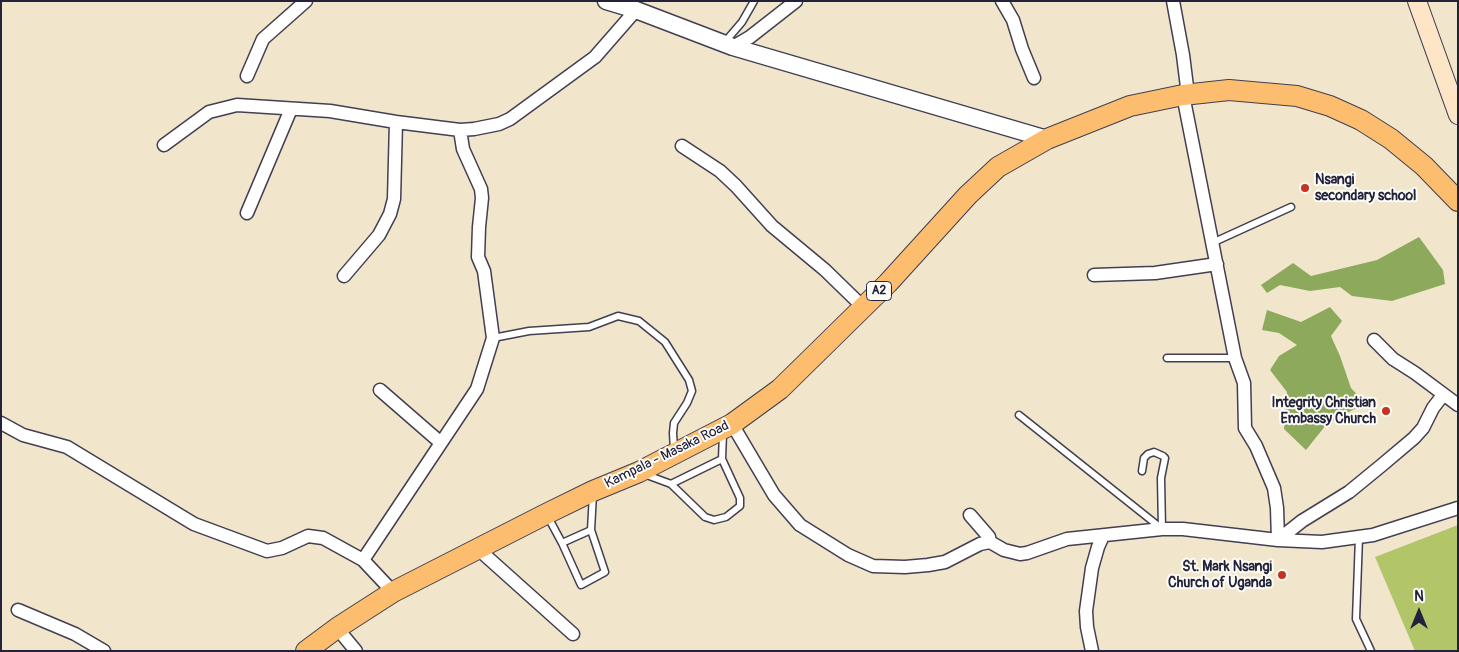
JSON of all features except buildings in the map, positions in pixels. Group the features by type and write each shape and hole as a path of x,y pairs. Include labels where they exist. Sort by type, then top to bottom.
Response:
{"main road":[{"path":"1417,1 1458,114"},
{"name":"Kampala - Masaka Road","path":"306,651 337,628 393,592 546,514 638,472 728,426 780,389 888,283 968,195 998,167 1046,139 1130,106 1186,95 1229,90 1297,96 1330,106 1361,120 1391,140 1424,166 1458,201"}],"street":[{"path":"247,76 263,39 306,1"},
{"path":"606,1 636,10 728,45 1046,139"},
{"path":"728,45 750,37 796,1"},
{"path":"1002,1 1013,20 1034,78"},
{"path":"1173,1 1183,54 1186,95 1212,243 1235,358 1244,383 1245,428 1256,446 1274,488 1278,540"},
{"path":"164,145 209,112 237,105 330,111 460,130 499,124 510,119 595,57 636,10"},
{"path":"247,213 291,109"},
{"path":"344,276 379,235 390,214 394,200 396,122"},
{"path":"364,560 478,389 493,338 484,271 478,257 481,189 463,148 460,130"},
{"path":"682,146 720,171 772,226 825,270 863,306"},
{"path":"1094,275 1155,273 1217,264"},
{"path":"1374,340 1393,359 1458,405"},
{"path":"380,390 441,444"},
{"path":"1278,540 1302,521 1349,492 1414,438 1423,428 1433,408 1443,395"},
{"path":"1,423 23,435 67,447 194,524 267,551 282,548 308,536 323,538 364,560 393,592"},
{"path":"728,426 774,495 800,525 848,555 873,566 905,567 945,562 980,544 990,542 1004,550 1027,554 1067,539 1162,529 1183,529 1278,540 1322,542 1373,535 1458,508"},
{"path":"970,515 990,537 990,542"},
{"path":"1092,651 1086,611 1092,568 1103,536"},
{"path":"478,548 573,634"},
{"path":"18,610 75,634 104,651"},
{"path":"337,628 356,651"}],"lane":[{"path":"728,45 754,1"},
{"path":"1212,243 1292,207"},
{"path":"493,338 529,331 589,327 618,316 638,321 665,342 689,380 692,391 687,403 674,423 674,454"},
{"path":"1166,358 1235,358"},
{"path":"1019,415 1162,529"},
{"path":"638,472 671,484 706,517 714,520 726,517 740,506 740,498 722,459 728,426"},
{"path":"1142,471 1144,458 1148,454 1154,452 1163,456 1161,478 1162,529"},
{"path":"671,484 722,459"},
{"path":"546,514 581,585 605,572 591,530 593,491"},
{"path":"562,544 591,530"},
{"path":"1359,537 1356,619 1371,651"}],"green space":[{"path":"1419,237 1443,270 1445,284 1392,301 1352,296 1340,287 1310,291 1280,285 1267,293 1261,285 1293,263 1311,276 1377,260"},
{"path":"1330,307 1342,321 1331,336 1351,388 1365,403 1326,425 1306,450 1284,429 1287,392 1270,370 1279,356 1297,345 1279,333 1262,330 1267,310 1301,322"},
{"path":"1458,525 1458,651 1415,651 1375,557"}],"place":[{"name":"Nsangi secondary school","path":"1305,188"},
{"name":"Integrity Christian Embassy Church","path":"1386,411"},
{"name":"St. Mark Nsangi Church of Uganda","path":"1282,575"}]}
